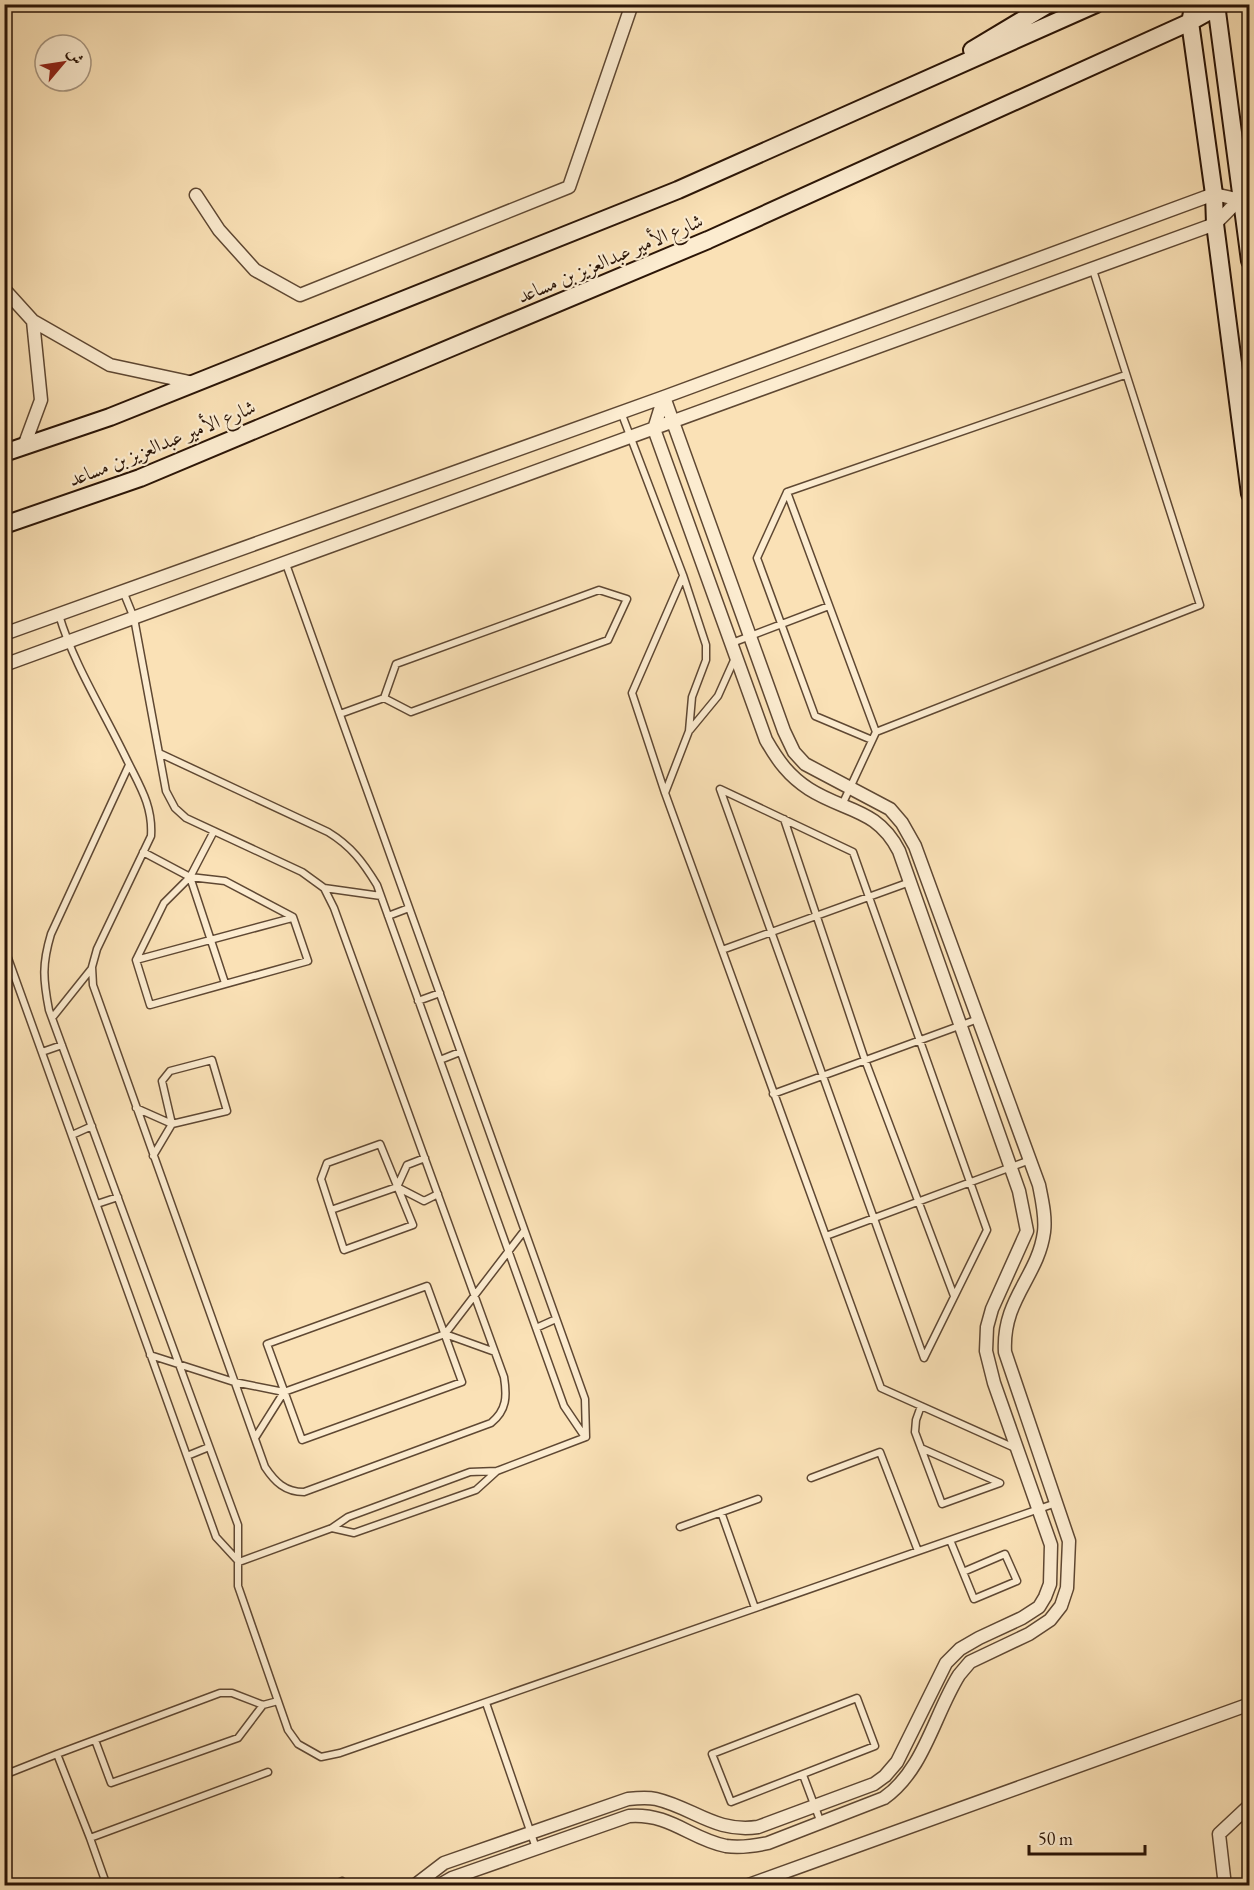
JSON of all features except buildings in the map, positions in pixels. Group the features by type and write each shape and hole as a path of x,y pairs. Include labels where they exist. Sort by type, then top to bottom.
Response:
{"street":[{"path":"196,195 219,230 255,270 300,295 569,187 632,4"},
{"path":"899,92 1048,4"},
{"name":"شارع الأمير عبدالعزيز بن مساعد","path":"4,453 194,383 678,190 1096,4"},
{"path":"1194,4 1190,22 1214,194 1215,224 1250,494"},
{"path":"1218,5 1245,194 1250,261"},
{"name":"شارع الأمير عبدالعزيز بن مساعد","path":"4,525 140,478 708,240 1190,22 1218,5"},
{"path":"4,634 664,397 1214,194 1245,194"},
{"path":"4,665 1215,224 1245,194"},
{"path":"4,289 33,321 110,366 194,383"},
{"path":"24,447 41,400 33,321"},
{"path":"438,1886 452,1878 629,1816 644,1815 660,1819 723,1845 737,1847 768,1843 884,1798 896,1790 910,1772 949,1691 965,1668 985,1654 1029,1634 1050,1620 1061,1605 1067,1588 1069,1541 1005,1352 1004,1332 1007,1317 1044,1232 1039,1185 915,846 902,823 890,809 818,773 794,752 748,637 664,397"},
{"path":"414,1886 444,1863 628,1798 654,1798 715,1824 742,1829 758,1827 874,1784 885,1776 897,1762 946,1663 960,1649 1039,1607 1050,1584 1051,1545 994,1383 986,1351 987,1327 992,1309 1027,1231 1026,1218 1011,1167 910,882 890,833 879,823 811,790 780,764 766,740 654,429 664,397"},
{"path":"746,1886 1250,1704"},
{"path":"1225,1886 1219,1834 1250,1805"}],"lane":[{"path":"842,804 876,732 1200,605 1093,270"},
{"path":"872,740 815,716 757,558 788,492 1125,375"},
{"path":"621,412 683,575 706,645 706,660 693,697 689,731 665,793"},
{"path":"788,492 876,732"},
{"path":"286,564 585,1399 586,1437"},
{"path":"683,575 632,693 665,793 881,1388 1018,1449"},
{"path":"340,714 384,698 411,712 608,640 627,599 599,590 396,664 384,698"},
{"path":"59,615 68,642 129,765 152,818 151,836 97,949 92,967 93,985 265,1467 273,1479 293,1492 315,1489 491,1423 500,1416 506,1393 495,1352 334,908 324,888 303,872 186,818 175,808 166,791 134,618 123,591"},
{"path":"730,644 829,606"},
{"path":"689,731 718,696 735,657"},
{"path":"159,753 347,843 363,862 381,896 564,1406 586,1437"},
{"path":"129,765 49,943 43,960 43,981 52,1018 238,1525 238,1586 288,1730 298,1744 309,1753 321,1757 340,1753 1057,1503"},
{"path":"720,789 853,852 868,897 987,1230 924,1358 720,789"},
{"path":"783,819 865,1060 954,1296"},
{"path":"143,852 190,877 225,881 292,917 308,961 150,1005 136,960 164,903 190,877 214,831"},
{"path":"190,877 225,983"},
{"path":"722,950 910,882"},
{"path":"324,888 381,896"},
{"path":"387,916 409,908"},
{"path":"136,960 292,917"},
{"path":"4,946 216,1537 239,1562"},
{"path":"52,1018 92,967"},
{"path":"418,1001 440,993"},
{"path":"773,1094 978,1019"},
{"path":"42,1052 62,1045"},
{"path":"440,1060 460,1052"},
{"path":"136,1108 172,1124 227,1111 212,1060 170,1071 162,1081 172,1124 153,1156"},
{"path":"72,1135 92,1126"},
{"path":"380,1144 397,1187 413,1225 344,1250 321,1179 327,1163 380,1144"},
{"path":"331,1210 397,1187 407,1165 424,1158"},
{"path":"826,1236 1030,1161"},
{"path":"397,1187 424,1201 438,1194"},
{"path":"97,1204 118,1197"},
{"path":"150,1355 234,1382 284,1392 445,1334 525,1230"},
{"path":"427,1286 445,1334 462,1382 302,1440 267,1344 427,1286"},
{"path":"536,1328 556,1319"},
{"path":"445,1334 495,1352"},
{"path":"255,1438 284,1392"},
{"path":"921,1406 915,1432 921,1448 942,1504 1000,1483 921,1448"},
{"path":"239,1562 332,1528 348,1517 470,1472 497,1471 586,1437"},
{"path":"187,1456 209,1447"},
{"path":"811,1478 880,1452 918,1551"},
{"path":"332,1528 354,1533 476,1490 497,1471"},
{"path":"680,1527 758,1499"},
{"path":"721,1512 755,1608"},
{"path":"950,1540 963,1572 974,1599 1017,1581 1005,1554 963,1572"},
{"path":"4,1774 220,1693 232,1693 263,1705 278,1701"},
{"path":"857,1698 875,1746 803,1774 731,1802 712,1754 857,1698"},
{"path":"486,1703 536,1849"},
{"path":"95,1740 111,1783 238,1738 263,1705"},
{"path":"57,1754 107,1886"},
{"path":"90,1838 268,1772"},
{"path":"803,1774 821,1823"},
{"path":"331,1886 342,1881 343,1886"}]}
